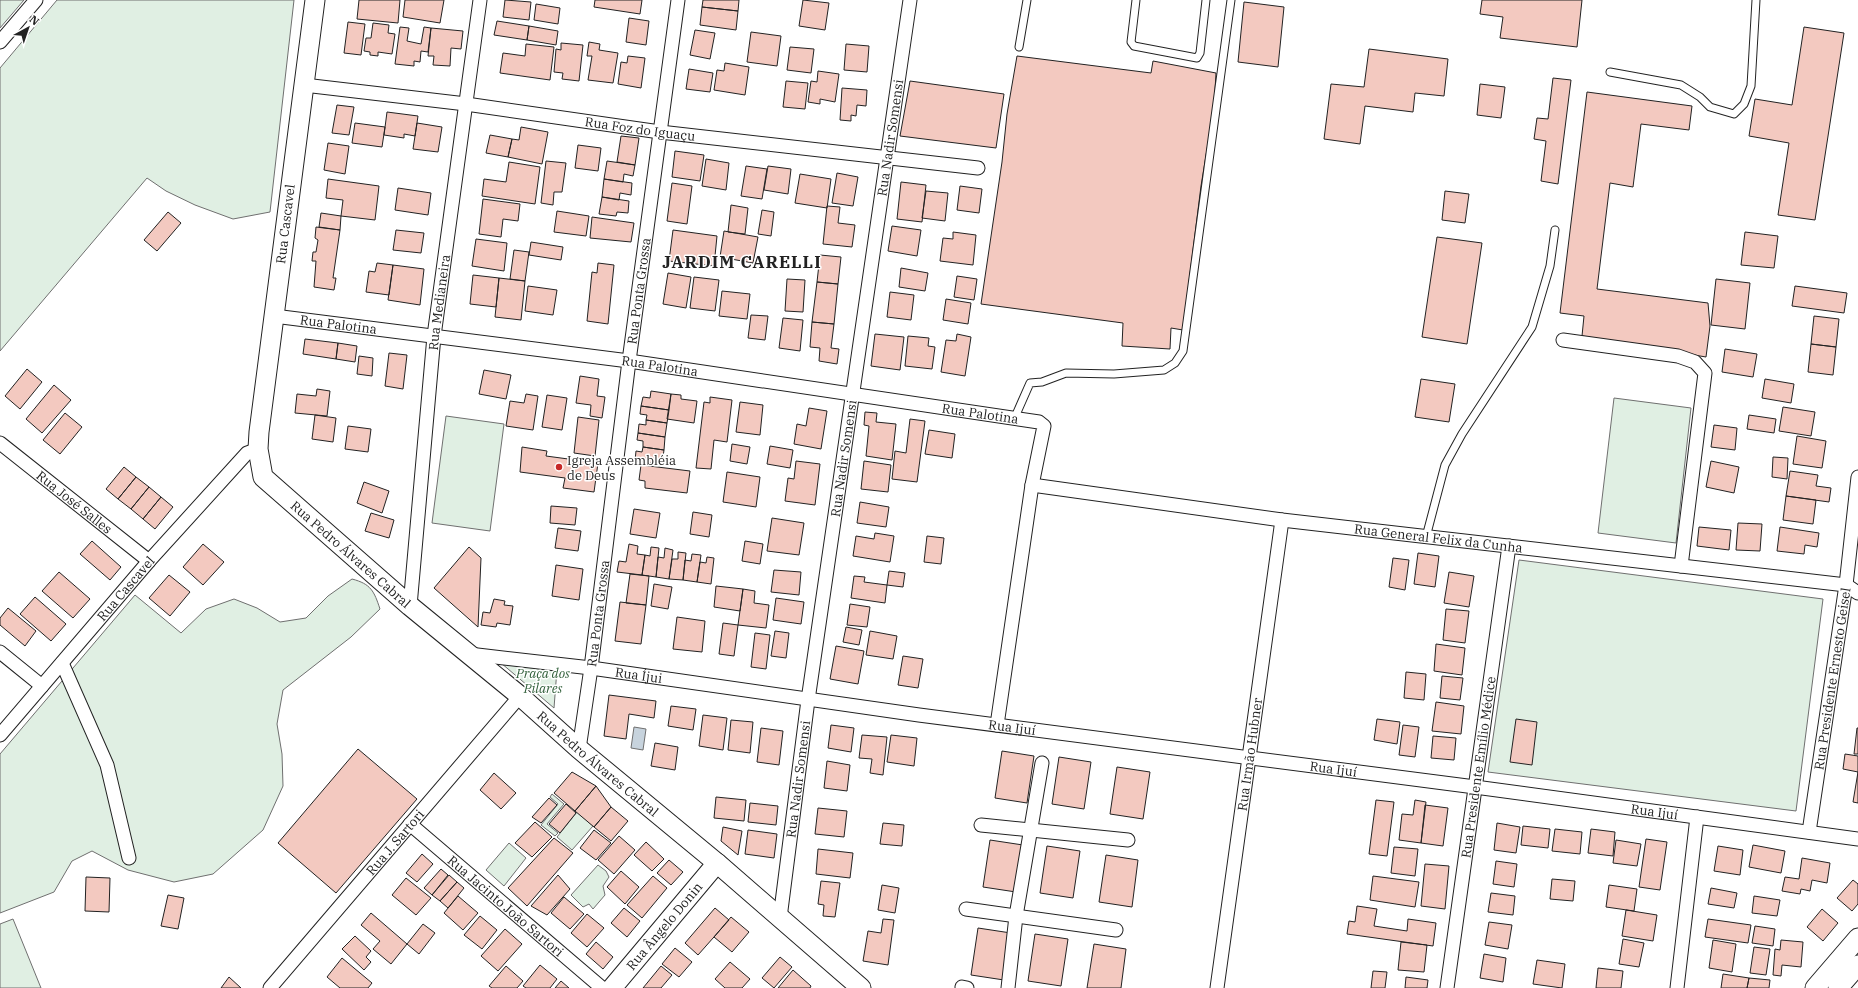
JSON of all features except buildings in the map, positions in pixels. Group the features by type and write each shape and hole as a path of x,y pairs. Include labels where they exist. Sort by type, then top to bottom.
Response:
{"street":[{"path":"0,42 36,0"},
{"name":"Rua Cascavel","path":"263,477 258,449 315,0"},
{"name":"Rua Medianeira","path":"410,606 434,336 480,0"},
{"name":"Rua Ponta Grossa","path":"579,750 591,668 629,361 678,0"},
{"name":"Rua Nadir Somensi","path":"780,918 808,700 854,393 910,0"},
{"name":"Rua Foz do Iguaçu","path":"304,85 466,104 660,132 978,168"},
{"name":"Rua Palotina","path":"274,316 629,361 1033,420 1044,426 1032,485"},
{"path":"1563,340 1678,356 1695,362 1705,373 1681,566"},
{"name":"Rua José Salles","path":"0,443 148,562"},
{"name":"Rua Cascavel","path":"0,735 148,562 247,453 258,449"},
{"name":"Rua Pedro Álvares Cabral","path":"263,477 410,606 520,696 579,750 717,864 861,988"},
{"name":"Rua Presidente Ernesto Geisel","path":"1809,832 1846,585 1858,477"},
{"path":"997,725 1032,485"},
{"name":"Rua General Felix da Cunha","path":"1032,485 1282,520 1846,585"},
{"name":"Rua Irmão Hubner","path":"1217,988 1282,520"},
{"name":"Rua Presidente Emílio Médice","path":"1447,988 1509,546"},
{"path":"1846,585 1858,593"},
{"path":"0,652 42,686"},
{"name":"Rua Íjui","path":"468,654 591,668 808,700"},
{"path":"62,663 107,765 129,858"},
{"name":"Rua J. Sartori","path":"270,988 520,696"},
{"name":"Rua Ijuí","path":"808,700 1475,787 1858,839"},
{"path":"1008,988 1016,916 1042,763"},
{"path":"1677,988 1697,817"},
{"name":"Rua Jacinto João Sartori","path":"410,824 602,988"},
{"path":"981,825 1128,840"},
{"name":"Rua Ângelo Donin","path":"612,988 717,864"},
{"path":"966,909 1116,930"},
{"path":"1815,988 1858,938"},
{"path":"1838,988 1858,965"}],"lane":[{"path":"1019,47 1027,0"},
{"path":"1136,0 1131,42 1134,46 1137,48 1197,58 1200,54 1206,0"},
{"path":"1015,417 1030,383 1042,382 1066,373 1114,374 1164,370 1175,363 1183,351 1232,0"},
{"path":"1610,72 1681,86 1700,98 1710,107 1734,114 1744,104 1751,86 1756,0"},
{"path":"1426,537 1445,465 1462,434 1532,327 1550,266 1555,230"}],"green space":[{"path":"0,0 24,0 0,28"},
{"path":"57,0 294,0 270,212 233,219 195,205 166,191 147,178 0,351 0,68"},
{"path":"1614,398 1691,408 1676,543 1598,533"},
{"path":"446,416 504,424 490,531 432,523"},
{"path":"1519,560 1823,599 1796,811 1488,772"},
{"path":"352,579 364,583 371,589 376,597 380,609 351,637 283,690 277,724 282,754 283,786 263,830 213,874 174,882 128,870 92,851 72,861 54,892 0,913 0,754 135,595 181,633 206,609 234,599 257,608 280,622 306,618 328,596"},
{"name":"Praça dos Pilares","path":"501,663 557,669 554,708"},
{"path":"552,794 564,804 547,824 558,833 555,836 541,825 558,804 550,797"},
{"path":"577,812 593,826 572,850 557,837"},
{"path":"509,843 526,858 504,886 486,870"},
{"path":"598,865 606,871 609,877 603,886 605,895 593,909 589,904 583,907 571,895"},
{"path":"13,919 41,988 0,988 0,924"}],"shaded area":[{"path":"634,727 646,729 643,750 631,748"}],"place":[{"name":"Igreja Assembléia de Deus","path":"559,467"}],"district":[{"name":"JARDIM CARELLI","path":"742,262"}]}
